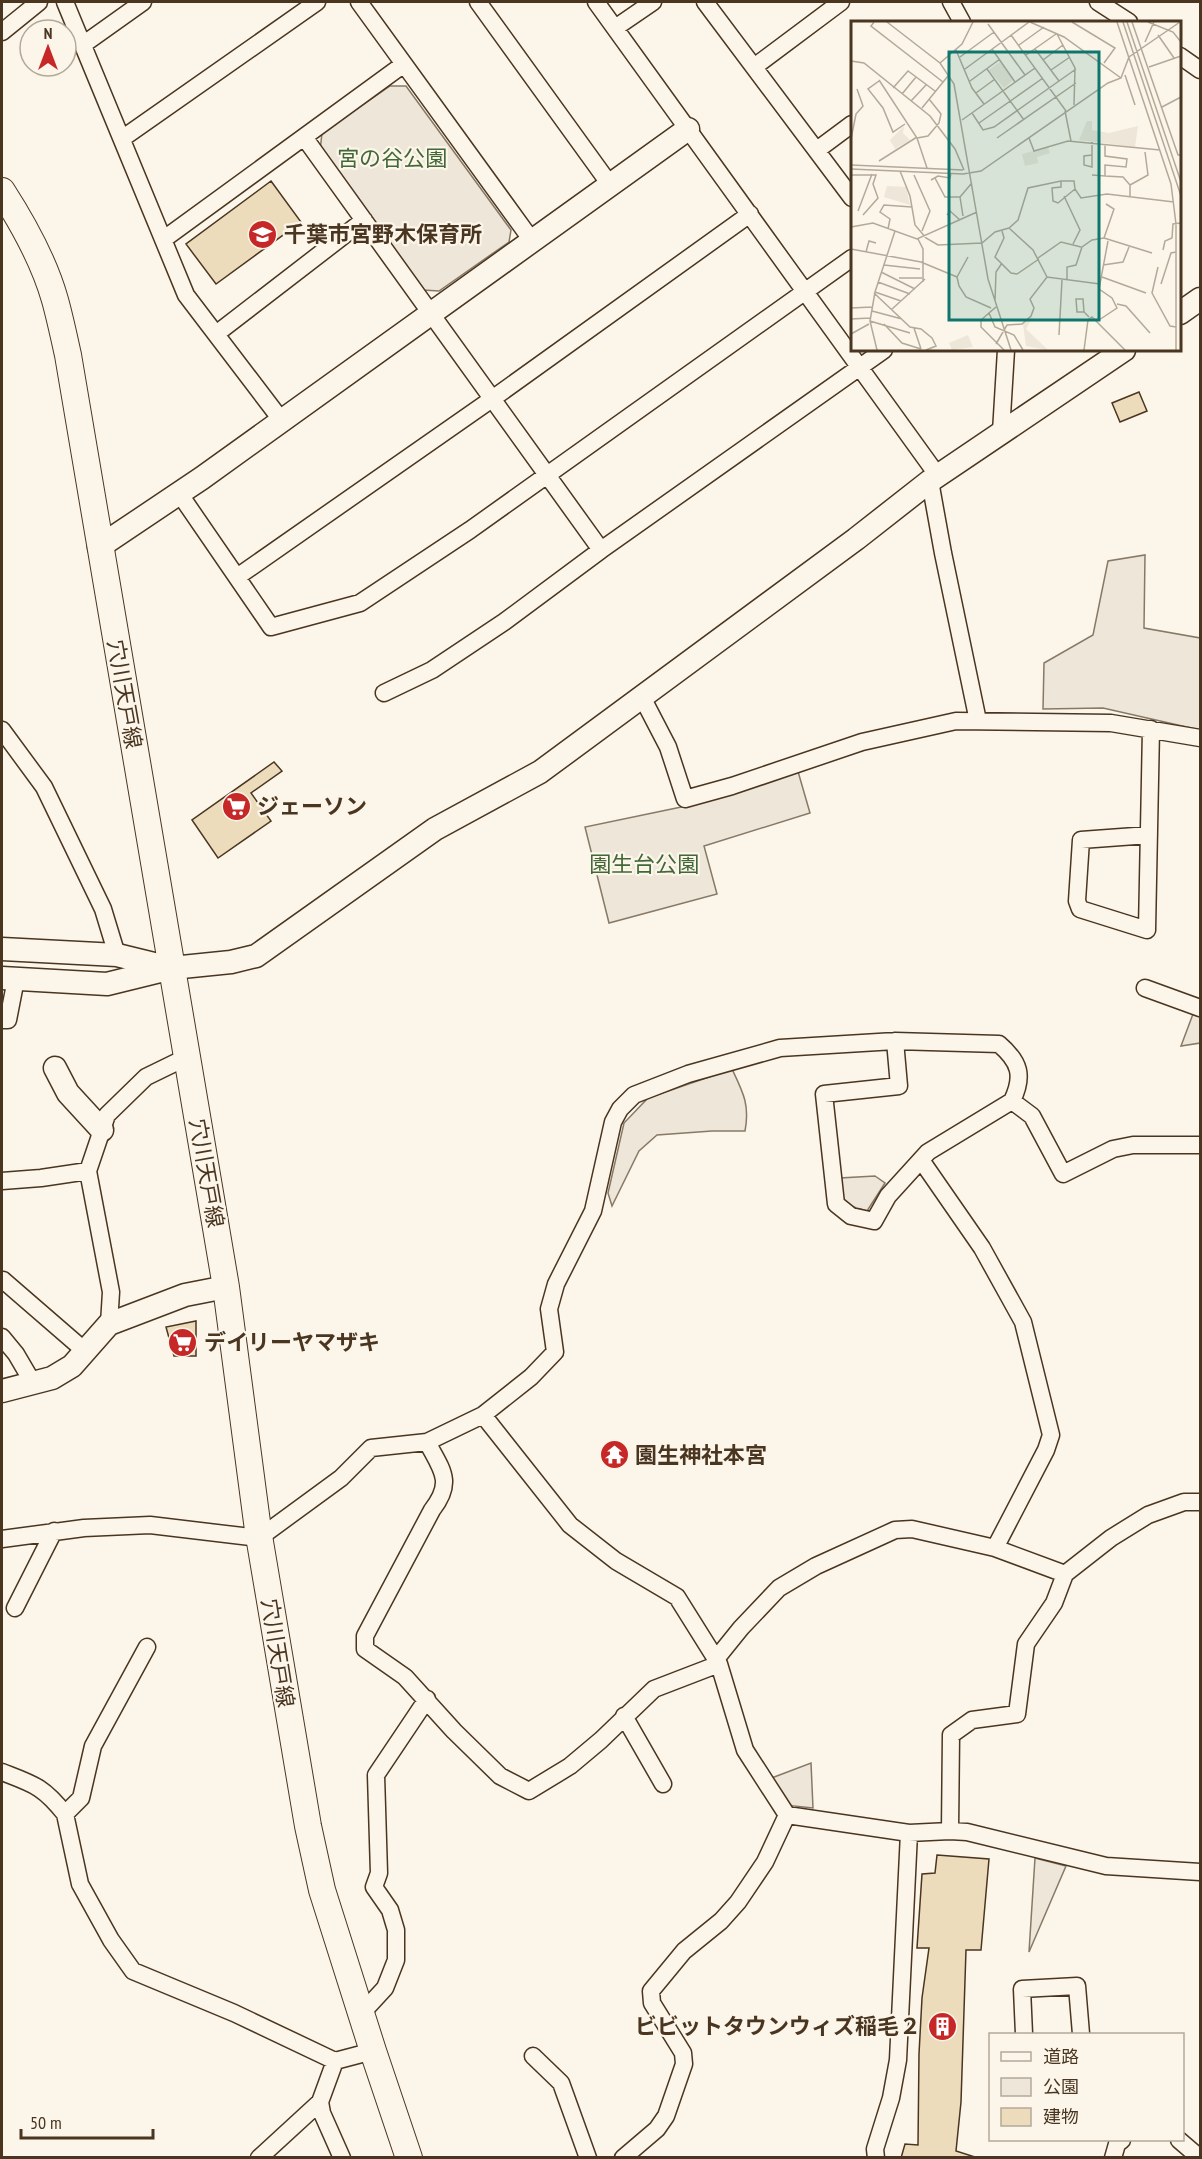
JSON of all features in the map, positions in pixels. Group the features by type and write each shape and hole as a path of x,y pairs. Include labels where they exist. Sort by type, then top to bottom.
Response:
{"main road":[{"name":"穴川天戸線","path":"2,191 31,241 55,299 68,355 226,1287 260,1538 310,1837 322,1890 409,2157"}],"street":[{"path":"2,33 39,2"},
{"path":"66,2 186,295 282,421"},
{"path":"84,44 143,2"},
{"path":"123,138 317,2"},
{"path":"359,2 533,242"},
{"path":"478,2 611,186"},
{"path":"596,2 860,367 934,478 943,553 978,721"},
{"path":"615,28 653,2"},
{"path":"705,2 851,197"},
{"path":"754,67 841,2"},
{"path":"951,2 961,21"},
{"path":"1098,2 1127,21"},
{"path":"1181,57 1200,70"},
{"path":"164,239 404,64"},
{"path":"817,150 851,125"},
{"path":"99,547 282,421 688,129"},
{"path":"304,137 601,550"},
{"path":"237,577 492,399 750,214"},
{"path":"216,333 364,220"},
{"path":"179,493 270,627 360,603 470,530 851,259"},
{"path":"1181,312 1200,299"},
{"path":"384,693 432,670 495,628 601,550 883,351"},
{"path":"1001,432 1006,351"},
{"path":"2,1020 8,1020 9,979 107,984 172,968 231,962 256,956 435,829 540,772 856,539 934,478 1122,351"},
{"path":"642,697 668,747 685,799 732,786 862,742 941,723 978,721 1111,723 1200,738"},
{"path":"1149,835 1081,840 1077,901 1080,909 1147,930 1149,835 1151,729"},
{"path":"2,730 44,787 103,909 117,955"},
{"path":"2,949 117,955 172,968"},
{"path":"1145,988 1200,1008"},
{"path":"2,1539 84,1527 150,1525 260,1538 341,1478 371,1448 427,1442 483,1415 531,1377 555,1352 549,1309 556,1284 593,1211 613,1122 620,1109 634,1095 688,1074 780,1048 895,1041 999,1044 1007,1051 1020,1070 1020,1086 1012,1101 928,1152 888,1196 874,1221 851,1216 836,1204 824,1094 899,1086 895,1041"},
{"path":"109,1324 111,1292 88,1171 107,1115 146,1077 187,1057"},
{"path":"55,1068 68,1093 102,1130"},
{"path":"1012,1101 1032,1116 1063,1174 1113,1149 1133,1145 1200,1145"},
{"path":"921,1160 988,1258 1023,1322 1051,1434 1046,1450 995,1548"},
{"path":"2,1180 41,1178 88,1171"},
{"path":"2,1282 3,1280 85,1351"},
{"path":"2,1391 52,1378 72,1366 109,1324 185,1295 226,1287"},
{"path":"2,1337 16,1354 33,1383"},
{"path":"483,1415 570,1525 616,1561 677,1597 717,1662 745,1750 788,1815 909,1833 967,1832 1106,1866 1200,1872"},
{"path":"427,1442 444,1474 442,1497 427,1519 365,1636 365,1649 405,1677 454,1731 500,1776 530,1791 570,1767 654,1689 717,1662 741,1628 778,1588 816,1566 895,1530 912,1529 995,1548 1065,1574"},
{"path":"950,1831 951,1735 972,1720 1017,1714 1026,1644 1054,1603 1065,1574 1111,1538 1148,1515 1184,1502 1200,1502"},
{"path":"15,1608 54,1531"},
{"path":"65,1814 81,1798 93,1746 147,1647"},
{"path":"361,2014 385,1988 396,1960 396,1930 390,1910 374,1887 379,1873 376,1775 427,1699"},
{"path":"624,1716 663,1784"},
{"path":"2,1772 37,1786 52,1798 65,1814 80,1884 111,1940 133,1971 234,2013 335,2061 373,2051"},
{"path":"623,2157 662,2123 673,2101 684,2064 683,2053 652,2003 651,1991 684,1951 721,1921 738,1902 765,1862 788,1815"},
{"path":"876,2157 875,2149 891,2098 898,2060 909,1833"},
{"path":"1024,2033 1022,1989 1077,1986 1081,2033"},
{"path":"533,2055 561,2084 588,2157"},
{"path":"259,2157 320,2102 335,2061"},
{"path":"320,2102 326,2122 342,2157"},
{"path":"1113,2157 1120,2141"},
{"path":"1181,2141 1200,2157"}],"green space":[{"name":"宮の谷公園","path":"390,86 406,86 511,230 509,242 439,291 423,290 320,151 322,133"},
{"path":"1145,555 1144,628 1200,638 1200,730 1103,708 1043,709 1044,663 1093,635 1108,561"},
{"name":"園生台公園","path":"797,768 810,813 704,846 717,894 609,923 585,827 686,806"},
{"path":"1193,1014 1200,1016 1200,1043 1181,1046"},
{"path":"732,1069 744,1099 747,1114 745,1131 657,1135 639,1151 612,1206 608,1193 624,1123 648,1098"},
{"path":"875,1176 885,1183 867,1211 850,1206 841,1197 840,1178"},
{"path":"811,1763 813,1808 784,1805 769,1779"},
{"path":"1035,1858 1066,1866 1029,1952"}],"building":[{"path":"271,181 301,222 216,284 186,244"},
{"path":"1139,392 1147,411 1120,422 1112,403"},
{"name":"ジェーソン","path":"274,762 282,771 251,793 271,821 218,858 192,820"},
{"name":"デイリーヤマザキ","path":"196,1321 196,1356 174,1356 166,1327"},
{"name":"園生神社本宮","path":"616,1448 622,1455 612,1463 607,1456"},
{"name":"ビビットタウンウィズ稲毛２","path":"937,1855 989,1859 981,1950 966,1950 961,2102 956,2151 978,2158 901,2158 905,2144 918,2145 922,1998 929,1948 917,1948 922,1874 935,1873"}],"place":[{"name":"千葉市宮野木保育所","path":"263,234"},
{"name":"ジェーソン","path":"236,806"},
{"name":"デイリーヤマザキ","path":"183,1342"},
{"name":"園生神社本宮","path":"614,1455"},
{"name":"ビビットタウンウィズ稲毛２","path":"942,2026"}]}
